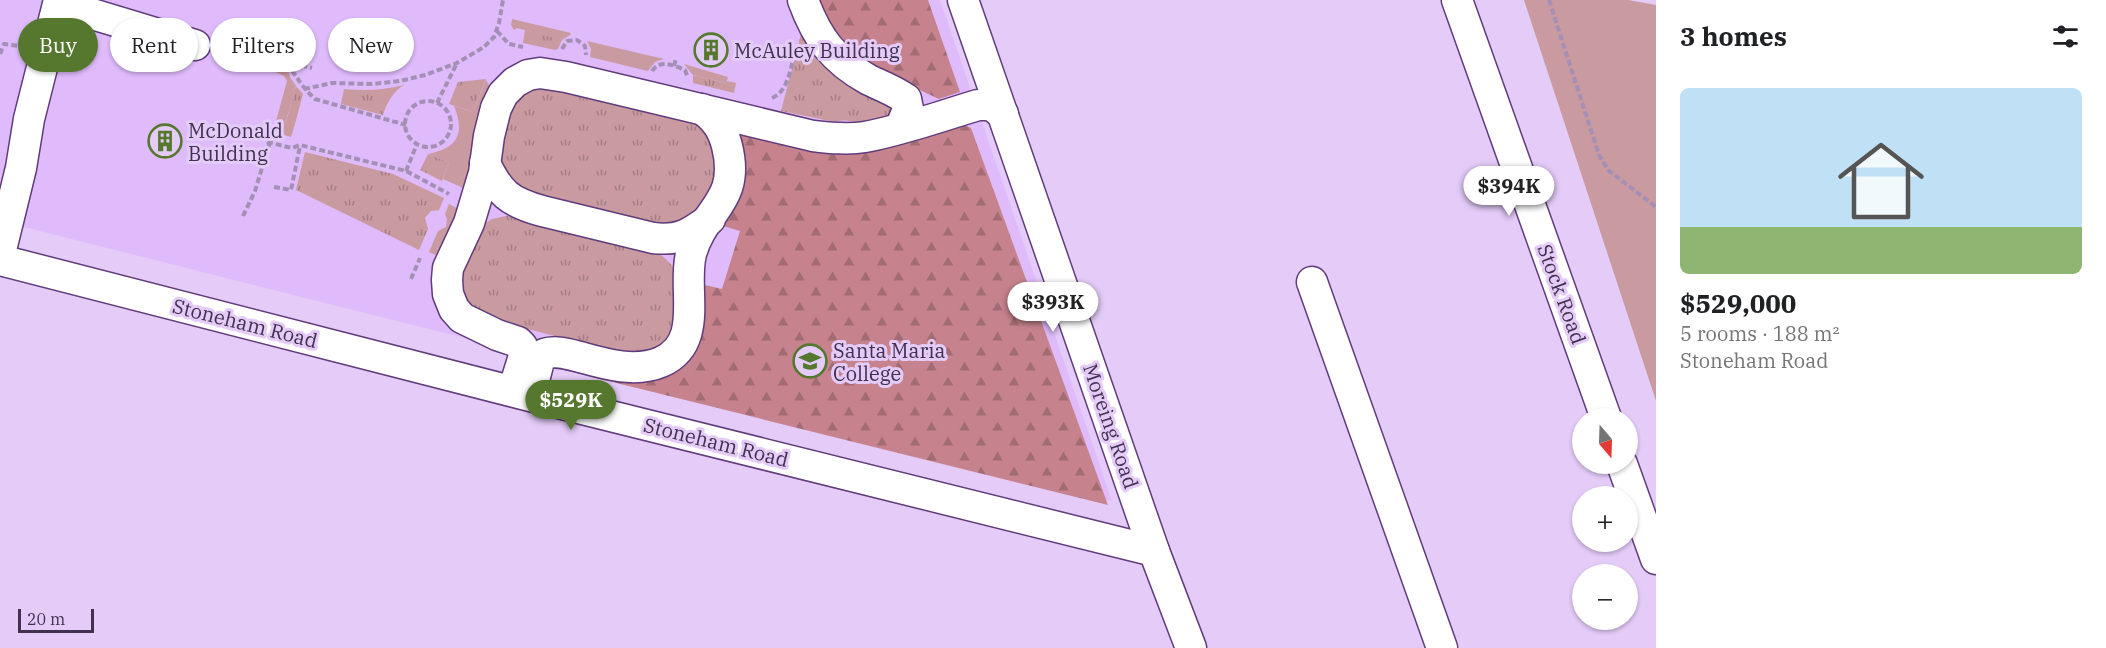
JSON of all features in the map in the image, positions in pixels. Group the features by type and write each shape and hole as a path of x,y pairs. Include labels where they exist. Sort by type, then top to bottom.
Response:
{"street":[{"path":"0,254 21,168 29,119 60,0 110,19"},
{"path":"803,0 816,30 833,54 856,72 906,99 908,109 896,127"},
{"path":"808,0 834,43 850,59 922,98 941,104"},
{"name":"Moreing Road","path":"963,0 1154,551 1191,648"},
{"name":"Stock Road","path":"1457,0 1602,408"},
{"path":"521,394 524,356 522,346 518,342 497,335 462,318 454,309 448,294 447,280 448,268 473,209 496,108 502,94 515,82 528,75 533,60 566,77 596,72 669,82 758,112 768,112"},
{"path":"896,127 915,113 961,99 975,92 987,68"},
{"path":"521,394 540,358 550,352 634,367 660,363 672,356 681,344 688,328 691,255 700,231 726,195 730,163 724,137 714,117 669,82"},
{"path":"702,109 768,112 813,136 835,138 863,137 978,105 991,105 1003,114"},
{"path":"485,163 493,179 509,198 525,206 553,214 666,240 689,234 710,219"},
{"path":"473,209 480,211 499,206 660,245 677,259 689,289"},
{"name":"Stoneham Road","path":"0,260 521,394 1154,551"},
{"path":"1312,282 1442,648"},
{"path":"1626,474 1656,559"}],"path":[{"path":"304,89 332,83 372,84 400,81 425,75 457,63 484,47 494,37 503,0"},
{"path":"1549,0 1599,156 1608,170 1656,207"},
{"path":"497,31 509,44 533,60"},
{"path":"561,51 564,42 578,38 585,46 596,72"},
{"path":"768,112 785,85 797,45"},
{"path":"669,82 676,59"},
{"path":"437,103 457,63"},
{"path":"293,72 304,89 315,99 406,125"},
{"path":"430,101 437,103 448,112 451,126 445,140 439,144 424,146 417,144 407,132 406,125 410,110 415,105 430,101"},
{"path":"243,216 255,191 269,142 292,148 300,145 406,171 473,209"},
{"path":"406,171 417,144"},
{"path":"274,187 291,190 300,145"},
{"path":"411,279 418,264"}],"shaded area":[{"name":"Santa Maria College","path":"0,0 940,0 1112,501 0,221"}],"green space":[{"path":"815,0 928,0 960,92 939,99 875,69 841,46"},
{"path":"1524,0 1628,0 1656,5 1656,401"},
{"path":"512,19 571,33 562,40 517,28 514,30 511,25"},
{"path":"805,19 899,112 872,128 854,122 835,122 781,111"},
{"path":"525,30 562,40 558,49 555,50 523,43"},
{"path":"587,41 664,59 655,62 648,71 590,57 591,49"},
{"path":"684,64 728,77 726,83 693,75"},
{"path":"275,72 289,72 296,86 286,121 295,124 291,137 273,132 287,81 284,76"},
{"path":"693,75 726,83 727,81 736,83 734,93 693,83"},
{"path":"486,79 473,112 449,104 458,82"},
{"path":"486,80 490,87 472,192 443,179 449,162 428,154 446,148 456,139 459,125 454,106 473,112"},
{"path":"535,84 686,113 713,135 719,188 678,230 531,201 503,172 496,148 504,110"},
{"path":"404,85 391,98 383,115 341,104 344,89 375,90"},
{"path":"296,86 303,94 295,124 286,122"},
{"path":"952,119 971,128 1108,505 556,368 558,359 659,368 700,286 722,289 740,231 723,226 721,121 797,140"},
{"path":"305,152 393,174 444,198 439,210 431,211 425,218 428,229 419,250 296,190"},
{"path":"428,154 449,162 442,181 420,170"},
{"path":"449,204 464,212 438,256 429,252 438,231 446,227 445,214"},
{"path":"519,213 656,251 674,269 682,288 680,333 646,355 602,348 500,322 469,307 456,281 484,224 492,219"}],"place":[{"name":"McAuley Building","path":"711,50"},
{"name":"McDonald Building","path":"165,141"},
{"name":"Santa Maria College","path":"810,361"}]}
